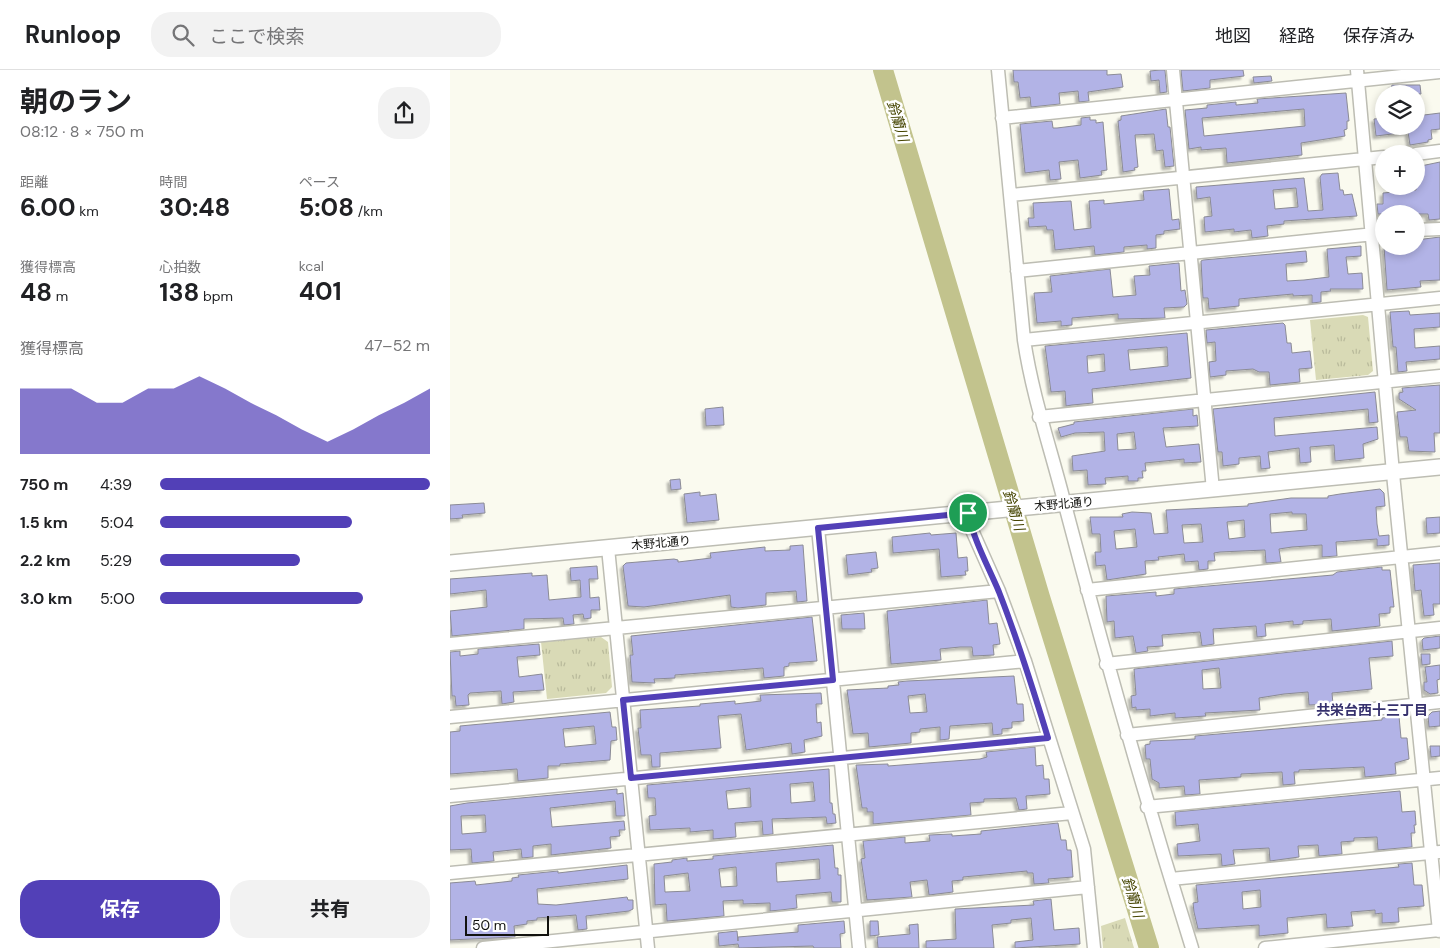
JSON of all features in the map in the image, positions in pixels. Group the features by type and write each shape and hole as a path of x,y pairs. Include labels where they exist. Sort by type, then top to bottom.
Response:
{"street":[{"path":"998,70 1024,340 1030,384 1065,504 1106,664 1147,807 1192,948"},
{"path":"1173,70 1213,490"},
{"path":"1002,118 1176,100 1357,75 1440,72"},
{"path":"1357,75 1365,159 1375,216"},
{"path":"1425,153 1440,152"},
{"path":"1011,195 1375,158"},
{"path":"1425,230 1440,229"},
{"path":"1017,271 1375,233"},
{"path":"1266,948 1310,946 1439,930 1435,852 1422,780 1393,471 1378,304 1378,255"},
{"path":"1024,340 1440,298"},
{"path":"1039,417 1440,376"},
{"name":"木野北通り","path":"450,563 1440,467"},
{"path":"968,513 971,528 999,591 1025,661 1084,849 1094,948"},
{"path":"818,528 859,948"},
{"path":"608,548 648,948"},
{"path":"1087,590 1440,553"},
{"path":"450,644 999,591"},
{"path":"1106,664 1440,628"},
{"path":"450,717 1025,661"},
{"path":"1127,735 1440,702"},
{"path":"450,796 1048,738"},
{"path":"1147,807 1440,778"},
{"path":"450,873 1072,813"},
{"path":"1170,879 1435,852"},
{"path":"483,948 1088,888"}],"green space":[{"path":"1363,315 1368,317 1373,371 1368,375 1316,380 1310,320"},
{"path":"601,637 608,642 612,687 606,693 547,699 541,642"},
{"path":"1125,918 1134,948 1103,948 1101,926"}],"building":[{"path":"1013,70 1107,70 1107,75 1121,74 1123,87 1088,92 1089,101 1079,102 1078,91 1059,93 1060,104 1031,107 1030,97 1020,98 1018,82 1014,82"},
{"path":"1165,70 1167,92 1160,93 1159,80 1151,81 1150,71"},
{"path":"1181,70 1243,70 1244,76 1210,80 1210,88 1183,91"},
{"path":"1271,76 1272,81 1254,83 1253,77"},
{"path":"1346,93 1349,121 1347,121 1347,129 1344,130 1345,136 1301,143 1302,155 1227,163 1226,148 1201,150 1201,147 1189,149 1185,110 1207,108 1207,105 1236,102 1236,105 1258,103 1257,99","holes":["1304,109 1305,126 1204,136 1202,118"]},
{"path":"1166,109 1174,166 1165,167 1163,150 1156,151 1154,134 1135,135 1138,167 1134,168 1135,170 1123,172 1118,121 1121,120 1121,116"},
{"path":"1440,113 1440,129 1431,130 1432,139 1428,140 1428,142 1410,145 1408,135 1425,135 1425,115"},
{"path":"1090,117 1090,120 1096,120 1096,123 1103,122 1107,170 1101,171 1102,175 1080,178 1078,160 1059,162 1061,179 1050,180 1049,170 1025,173 1020,124 1052,121 1053,128 1057,128 1081,125 1081,118"},
{"path":"1440,162 1440,219 1429,220 1428,214 1425,214 1425,205 1377,205 1383,204 1383,195 1425,195 1425,165"},
{"path":"1338,173 1340,190 1343,190 1344,195 1352,194 1357,216 1284,221 1284,224 1267,226 1268,236 1252,238 1251,230 1234,232 1234,229 1205,232 1204,217 1212,216 1210,197 1197,199 1196,187 1304,178 1308,211 1323,210 1320,177 1322,174","holes":["1296,188 1298,207 1275,209 1273,190"]},
{"path":"1169,189 1172,220 1179,219 1180,229 1164,231 1164,234 1156,235 1156,248 1147,249 1147,245 1124,247 1124,252 1095,255 1094,246 1055,250 1053,230 1047,230 1046,226 1029,227 1028,218 1034,218 1033,203 1071,201 1074,230 1091,228 1089,201 1104,200 1104,204 1144,200 1143,191"},
{"path":"1440,237 1440,280 1420,281 1421,287 1387,290 1385,255 1425,255 1425,239"},
{"path":"1361,246 1361,256 1346,257 1348,274 1362,273 1363,289 1330,289 1331,291 1321,292 1321,302 1312,303 1312,295 1293,296 1293,294 1239,299 1239,306 1209,309 1208,298 1203,298 1201,261 1203,260 1306,251 1307,262 1286,264 1287,281 1304,280 1329,277 1327,249"},
{"path":"1179,263 1181,291 1185,290 1187,304 1184,307 1164,308 1165,318 1118,319 1118,314 1072,318 1072,325 1061,326 1061,321 1037,323 1034,293 1052,292 1050,276 1110,269 1113,297 1136,295 1134,276 1150,275 1149,266"},
{"path":"1409,311 1410,315 1440,313 1440,327 1414,329 1415,348 1440,346 1440,359 1406,362 1407,371 1398,372 1396,347 1393,347 1390,312"},
{"path":"1283,323 1285,325 1287,343 1291,343 1292,353 1310,351 1312,368 1299,369 1300,382 1270,385 1269,372 1259,372 1253,369 1226,371 1226,375 1210,377 1209,362 1216,361 1215,342 1207,343 1206,330"},
{"path":"1187,333 1191,378 1092,389 1093,403 1066,406 1065,391 1051,392 1045,346","holes":["1167,347 1168,366 1130,370 1128,350","1104,354 1105,371 1088,373 1087,356"]},
{"path":"1440,385 1440,433 1434,433 1435,452 1409,451 1407,437 1400,437 1397,412 1416,410 1399,399 1399,393 1403,392 1402,388"},
{"path":"1375,392 1378,422 1369,423 1368,409 1274,418 1275,436 1377,427 1378,439 1363,444 1364,458 1335,461 1334,445 1310,447 1311,462 1300,463 1299,448 1268,452 1270,468 1261,469 1260,456 1239,458 1239,464 1223,466 1222,452 1218,452 1213,409"},
{"path":"723,407 724,425 706,426 705,409"},
{"path":"1193,409 1193,416 1197,415 1198,426 1163,428 1166,447 1199,444 1201,462 1184,463 1184,459 1145,463 1146,471 1142,471 1143,478 1138,478 1138,481 1128,481 1128,476 1105,478 1106,484 1088,485 1087,470 1073,471 1072,456 1105,451 1104,432 1075,433 1061,437 1058,428 1074,424 1074,422","holes":["1134,432 1136,449 1118,450 1117,434"]},
{"path":"680,479 681,489 671,490 670,480"},
{"path":"1380,489 1384,493 1385,506 1376,507 1377,524 1379,536 1389,535 1389,545 1377,546 1377,539 1336,542 1337,556 1322,557 1322,545 1292,547 1279,549 1281,562 1266,563 1265,550 1220,552 1214,553 1215,561 1208,561 1208,569 1199,570 1198,561 1185,562 1184,554 1158,557 1159,560 1145,561 1146,574 1107,580 1105,565 1096,566 1095,552 1101,552 1100,534 1092,534 1090,517 1123,517 1122,514 1132,512 1151,513 1154,534 1168,533 1166,510 1248,506 1248,504 1291,498 1328,498 1328,496","holes":["1292,512 1292,514 1306,514 1307,530 1271,533 1270,514","1244,520 1245,537 1229,539 1227,522","1201,524 1203,542 1184,543 1182,525","1135,529 1137,547 1116,549 1114,531"]},
{"path":"700,492 700,496 716,494 719,520 687,523 684,494"},
{"path":"484,503 485,513 462,515 463,518 450,519 450,505"},
{"path":"1440,517 1440,533 1427,534 1426,518"},
{"path":"930,533 931,535 956,533 958,558 967,557 968,571 965,571 966,575 941,577 939,549 893,553 892,537"},
{"path":"803,545 807,601 797,602 796,591 766,593 766,605 738,608 731,607 730,595 644,607 628,606 623,566 626,563 674,559 678,560 678,562 711,558 710,553 765,547 765,551 790,550 790,546"},
{"path":"876,552 878,568 871,569 872,572 848,575 846,555"},
{"path":"1440,563 1440,604 1433,604 1434,615 1424,616 1421,590 1415,591 1413,565"},
{"path":"597,566 598,579 589,579 590,598 599,597 600,610 591,610 591,618 584,619 583,614 573,615 574,624 564,625 563,618 524,619 524,629 452,636 450,611 487,607 486,590 450,594 450,579 532,573 532,576 547,575 549,600 581,597 580,580 571,581 570,568"},
{"path":"1382,567 1382,570 1390,570 1394,607 1390,607 1390,613 1379,614 1380,626 1332,631 1331,619 1303,621 1303,624 1293,625 1293,621 1265,624 1266,636 1257,637 1256,626 1213,629 1214,644 1202,646 1200,632 1162,635 1163,646 1147,647 1148,651 1136,653 1133,636 1115,638 1114,621 1107,622 1106,596 1156,592 1156,596 1174,594 1174,589 1333,575 1337,572"},
{"path":"987,600 989,624 997,623 1000,644 993,645 994,655 973,656 972,647 960,647 940,649 941,660 891,664 887,611"},
{"path":"864,613 865,629 842,629 841,615"},
{"path":"812,617 817,661 789,663 789,666 784,667 784,676 764,678 763,668 675,675 675,678 654,679 655,683 632,682 630,655 633,655 631,636"},
{"path":"1440,636 1440,648 1423,650 1422,640 1424,638"},
{"path":"1392,641 1393,656 1369,658 1372,689 1332,693 1333,704 1309,705 1308,692 1259,698 1260,710 1205,713 1206,716 1175,718 1175,713 1150,716 1150,709 1136,710 1136,707 1132,708 1131,696 1136,695 1134,669","holes":["1219,668 1221,688 1203,689 1202,670"]},
{"path":"539,644 540,655 517,657 519,677 542,674 544,690 513,692 514,702 502,704 501,691 470,693 468,695 469,705 456,706 455,696 452,696 450,652 460,651 460,656 478,654 478,649"},
{"path":"1421,654 1430,654 1430,664 1422,665"},
{"path":"1440,665 1440,679 1437,680 1438,693 1430,694 1424,690 1424,682 1427,682 1425,667"},
{"path":"1014,676 1017,704 1023,704 1024,721 1012,722 1012,728 1002,729 1002,734 993,735 992,723 950,726 949,739 940,740 940,727 920,729 920,732 911,733 911,743 869,747 868,733 853,734 847,690 888,688 888,686 899,685 898,682","holes":["925,694 927,712 910,713 908,696"]},
{"path":"821,693 822,704 816,704 817,723 821,722 822,736 804,740 805,752 792,754 791,743 746,750 741,714 718,716 721,748 660,753 660,767 652,767 651,755 641,755 638,728 641,728 640,710 700,706 700,704 735,701 735,704 761,701 760,695"},
{"path":"1440,711 1440,726 1429,727 1428,716 1432,712"},
{"path":"610,712 612,727 616,727 617,740 611,741 610,760 548,766 548,778 518,781 517,769 450,774 450,732 460,731 460,726","holes":["594,726 596,744 565,747 563,729"]},
{"path":"1399,716 1401,738 1407,738 1409,759 1395,763 1396,774 1365,777 1364,767 1299,770 1299,772 1294,772 1295,784 1283,785 1282,772 1241,774 1241,777 1199,780 1200,794 1185,795 1184,786 1159,788 1159,783 1152,779 1150,759 1146,759 1145,745 1150,744 1150,741 1195,739 1195,736 1382,720 1382,718"},
{"path":"1430,746 1440,746 1440,756 1431,757"},
{"path":"1035,747 1036,766 1043,765 1044,779 1049,779 1050,794 1026,796 1027,809 1019,810 1016,798 984,799 984,802 970,803 971,815 873,824 873,812 867,812 867,808 862,808 856,765 888,764 888,766 980,759 987,757 986,752"},
{"path":"829,769 830,803 832,803 836,823 827,824 826,817 772,819 773,834 763,835 762,821 735,823 736,837 713,839 713,830 690,832 690,828 650,830 649,816 656,815 655,798 648,798 647,785","holes":["813,782 815,801 791,803 790,784","750,788 751,807 728,809 726,791"]},
{"path":"617,789 617,794 623,793 625,816 616,816 615,801 550,808 552,827 624,821 625,830 619,830 620,836 610,837 611,848 551,855 551,844 533,846 533,857 522,858 521,849 493,852 494,861 472,863 471,849 450,850 450,806","holes":["485,815 486,832 462,834 461,816"]},
{"path":"1400,791 1402,812 1415,811 1415,833 1411,833 1412,847 1378,850 1377,837 1354,838 1354,841 1341,842 1342,854 1319,856 1318,845 1298,846 1299,857 1270,861 1269,848 1233,850 1235,864 1222,866 1221,854 1178,856 1177,844 1200,841 1198,824 1176,826 1175,812"},
{"path":"1058,823 1061,840 1066,840 1067,850 1071,850 1073,877 1048,879 1049,883 1034,884 1033,873 1027,873 1027,871 963,877 963,880 952,881 953,892 929,895 927,880 910,882 912,897 867,900 861,859 865,858 863,841 905,837 905,843 930,841 929,835 981,834 981,831"},
{"path":"833,845 835,868 838,868 838,875 841,875 841,902 832,902 831,892 796,895 797,908 770,911 770,903 743,904 743,900 723,901 724,916 667,921 666,904 655,905 654,864 687,858 687,861 713,859 713,856","holes":["819,859 820,879 777,882 776,863","736,867 737,886 721,887 719,869","688,873 690,891 665,892 664,876"]},
{"path":"1412,863 1414,885 1422,885 1424,906 1398,908 1399,922 1382,923 1382,913 1375,914 1375,910 1351,912 1353,926 1327,928 1326,914 1287,918 1288,933 1259,936 1259,925 1198,929 1193,903 1198,902 1196,885 1399,867 1398,864","holes":["1260,890 1261,907 1243,909 1242,892"]},
{"path":"627,865 628,879 537,889 538,904 556,905 627,897 628,900 633,900 633,909 629,911 586,916 587,929 578,930 576,915 537,918 537,920 527,921 527,924 514,926 515,937 450,940 450,883 475,881 476,885 512,881 512,878 519,877 518,875 558,871 558,873"},
{"path":"1051,899 1054,930 1079,928 1080,944 1015,948 1015,942 1033,940 1031,918 1011,920 1011,923 992,925 994,948 926,948 926,941 956,939 955,909 1034,905 1033,901"},
{"path":"844,921 845,933 840,934 841,948 814,948 813,946 739,948 738,944 719,946 718,933 737,931 738,941 738,937 798,932 798,925"},
{"path":"870,921 878,921 879,935 870,936"},
{"path":"918,924 919,948 878,948 877,937 910,934 909,925"}],"waterway":[{"name":"鈴蘭川","path":"883,70 1040,597 1149,948"}],"district":[{"name":"共栄台西十三丁目","path":"1372,710"}],"route":[{"path":"968,513 971,528 999,591 1025,661 1048,738 631,778 623,700 833,680 818,528 968,513"}]}
